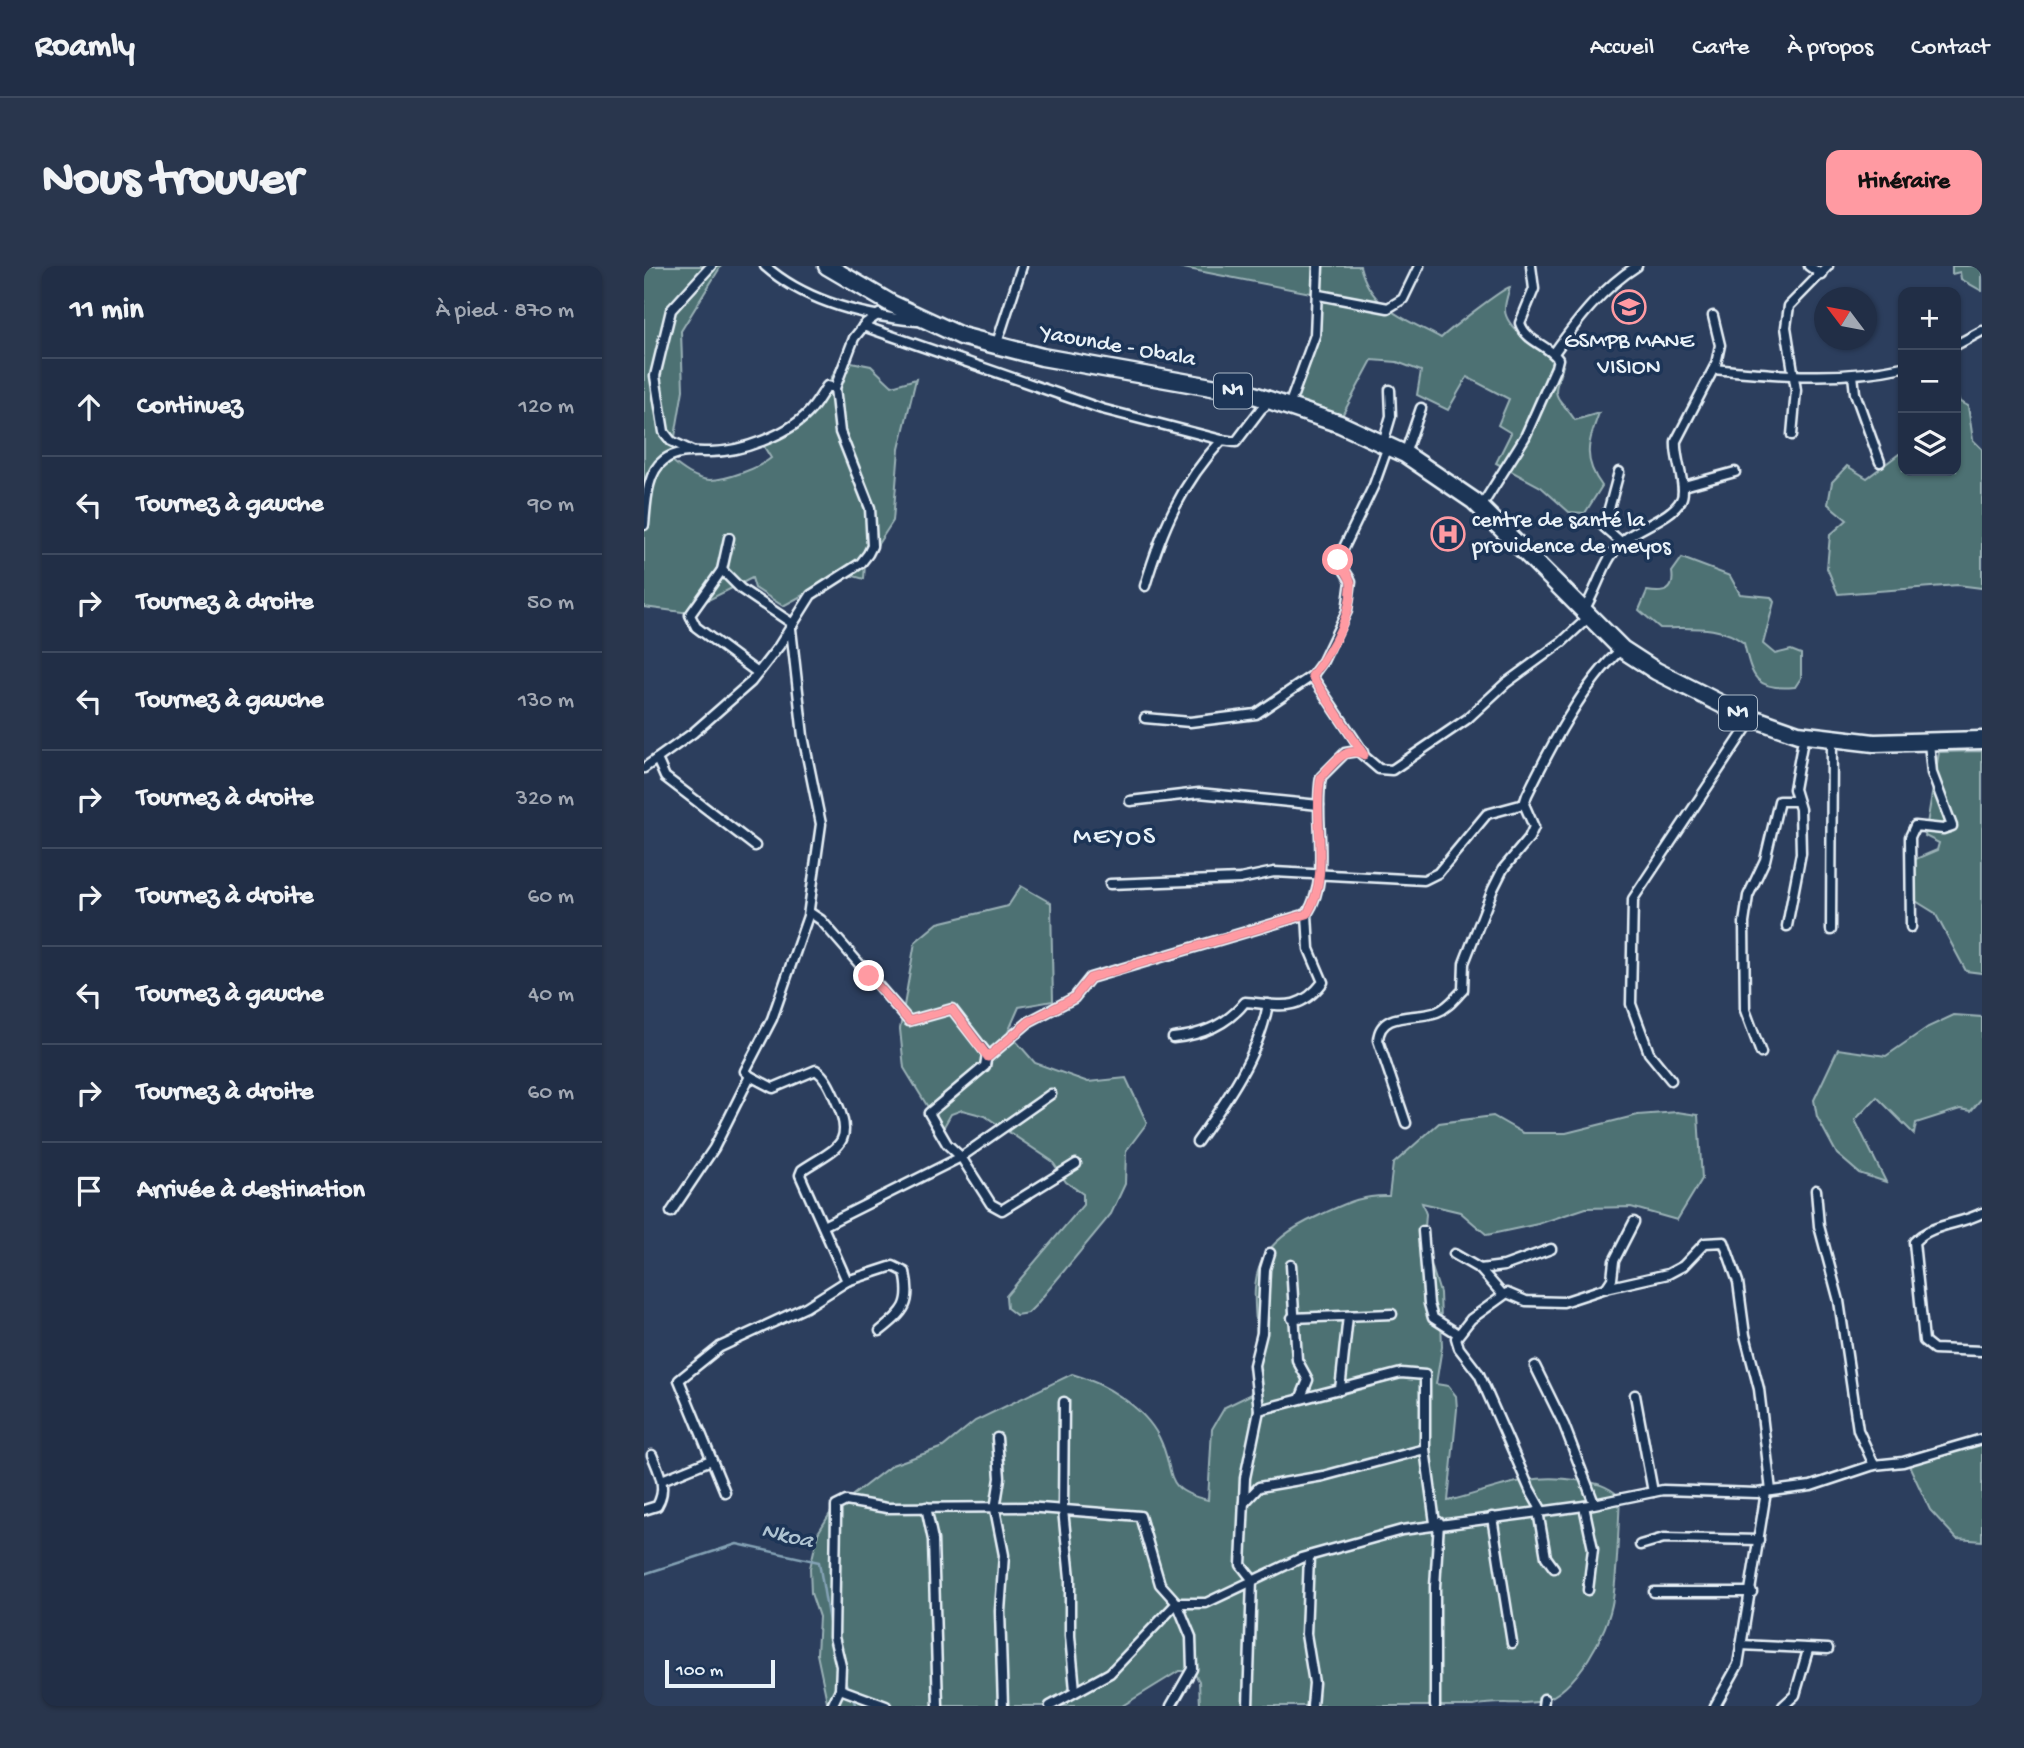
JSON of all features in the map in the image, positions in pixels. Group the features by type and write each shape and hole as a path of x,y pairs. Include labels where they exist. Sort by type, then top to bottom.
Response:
{"highway":[{"name":"Yaounde - Obala","path":"828,266 927,322 996,346 1272,400 1385,444 1405,454 1481,508 1622,649 1714,702 1804,734 1832,738 1874,743 1982,740"}],"street":[{"path":"692,451 671,441 664,432 654,376 671,310 711,266"},
{"path":"765,266 779,279 814,298 879,314 927,322"},
{"path":"996,346 1022,266"},
{"path":"1289,406 1315,335 1319,295 1318,266"},
{"path":"1319,295 1388,308 1403,299 1419,266"},
{"path":"1481,508 1538,412 1558,359 1526,336 1520,323 1534,289 1531,266"},
{"path":"1554,354 1578,318 1622,275 1637,266"},
{"path":"1809,266 1822,275"},
{"path":"1792,435 1796,390 1786,327 1789,306 1807,284 1822,275 1828,266"},
{"path":"644,768 693,733 758,673 811,595 861,562 872,546 870,508 840,432 835,388 854,338 863,326 879,314"},
{"path":"1173,1038 1195,1036 1233,1018 1245,1002 1287,1006 1310,999 1323,982 1309,949 1307,914 1312,906 1318,876 1321,777 1345,753 1358,751 1379,769 1392,770 1466,719 1506,683 1562,642 1587,614 1605,563 1621,542 1680,502 1684,486 1674,455 1676,441 1714,369 1720,345 1713,316"},
{"path":"863,326 1102,409 1222,440 1236,442 1261,409 1272,400"},
{"path":"1961,342 1982,331"},
{"path":"1714,369 1792,377 1853,375 1898,368"},
{"path":"1853,375 1855,393 1880,462"},
{"path":"644,525 646,489 656,468 665,459 692,451 732,450 786,429 808,414 827,386 835,388"},
{"path":"1145,718 1190,722 1256,714 1312,676 1323,661 1347,611 1351,581 1338,560 1374,485 1391,415 1390,390"},
{"path":"1405,454 1421,408"},
{"path":"1145,586 1160,536 1195,470 1222,440"},
{"path":"1619,472 1604,527 1621,542"},
{"path":"1684,486 1735,472"},
{"path":"729,538 722,570 690,615 695,627 758,673"},
{"path":"722,570 741,589 792,626 803,736 821,824 809,912 772,1018 745,1071 773,1088 816,1070 824,1076 833,1094 845,1120 844,1138 837,1148 802,1170 800,1175 847,1280"},
{"path":"1406,1123 1378,1040 1379,1029 1385,1022 1438,1012 1463,990 1464,963 1493,889 1503,869 1529,838 1534,827 1524,804 1544,760 1572,713 1609,660 1622,649"},
{"path":"1312,676 1364,755"},
{"path":"1671,1080 1649,1053 1630,1004 1633,899 1753,718"},
{"path":"1787,926 1801,853 1794,789 1804,734"},
{"path":"1831,930 1832,738"},
{"path":"1912,927 1910,837 1915,826 1943,830 1952,827 1933,773 1929,743"},
{"path":"657,759 665,777 755,846"},
{"path":"1130,801 1199,793 1319,805"},
{"path":"1761,1053 1745,1010 1744,923 1748,896 1765,860 1779,801 1797,801"},
{"path":"1110,884 1240,879 1274,872 1318,876 1399,876 1424,880 1438,873 1487,814 1524,804"},
{"path":"809,912 821,920 909,1021 952,1009 988,1057"},
{"path":"1076,1164 1002,1210 992,1204 961,1157 947,1144 929,1113 985,1066 988,1057 1030,1021 1074,998 1090,978 1307,914"},
{"path":"1197,1142 1242,1073 1264,1027 1268,1004"},
{"path":"671,1212 714,1148 750,1076"},
{"path":"823,1226 961,1157 1051,1094"},
{"path":"1816,1190 1819,1226 1839,1301 1858,1430 1874,1465"},
{"path":"1982,1213 1951,1222 1920,1236 1914,1242 1924,1341 1934,1349 1982,1350"},
{"path":"1606,1288 1612,1279 1614,1261 1634,1222"},
{"path":"1423,1231 1429,1304 1433,1318 1458,1334"},
{"path":"1554,1568 1546,1557 1540,1511 1479,1374 1456,1343 1458,1334 1507,1293 1526,1301 1563,1302 1606,1288 1668,1274 1683,1266 1705,1244 1724,1242 1738,1282 1745,1335 1759,1389 1769,1491 1738,1665 1715,1706"},
{"path":"1480,1269 1504,1266 1551,1249"},
{"path":"1248,1706 1252,1579 1241,1565 1245,1478 1259,1410 1254,1365 1262,1333 1265,1269 1270,1252"},
{"path":"1454,1254 1480,1269 1503,1295"},
{"path":"1291,1265 1292,1318 1297,1360 1308,1380 1301,1397"},
{"path":"725,1492 679,1380 720,1347 806,1307 847,1280 893,1266 905,1272 909,1293 907,1304 880,1331"},
{"path":"1292,1318 1392,1314"},
{"path":"1340,1390 1348,1316"},
{"path":"1535,1366 1564,1425 1594,1503"},
{"path":"1259,1410 1401,1373 1425,1376 1425,1449 1437,1523 1434,1587 1435,1706"},
{"path":"1635,1395 1653,1492"},
{"path":"1064,1402 1063,1510 1070,1578 1070,1636 1075,1690"},
{"path":"997,1438 1000,1478 995,1509 1004,1555 1000,1612 1003,1706"},
{"path":"1050,1706 1110,1673 1177,1603 1206,1603 1252,1579 1309,1556 1437,1523 1584,1506 1653,1492 1769,1491 1811,1486 1874,1465 1903,1462 1982,1439"},
{"path":"1244,1503 1259,1487 1323,1476 1425,1449"},
{"path":"644,1510 657,1506 662,1498 662,1480 652,1455"},
{"path":"662,1480 711,1460"},
{"path":"832,1706 840,1689 841,1666 834,1637 836,1506 846,1501 887,1508 1027,1507 1140,1516 1160,1584 1177,1603 1191,1637 1192,1669 1171,1706"},
{"path":"1584,1506 1593,1549 1588,1590"},
{"path":"926,1507 933,1540 937,1706"},
{"path":"1492,1517 1512,1643"},
{"path":"1640,1545 1664,1538 1759,1540"},
{"path":"1309,1556 1306,1634 1314,1683 1312,1706"},
{"path":"1654,1592 1752,1592"},
{"path":"1741,1646 1828,1649"},
{"path":"1783,1706 1795,1695 1808,1650"},
{"path":"840,1689 886,1706"}],"green space":[{"path":"644,266 721,266 681,331 683,390 671,460 694,476 710,480 725,478 766,462 771,458 758,437 787,425 809,409 826,388 841,360 871,366 892,386 916,379 899,449 893,521 865,564 864,579 843,573 783,606 755,588 752,578 708,600 690,613 644,607"},
{"path":"1173,266 1360,266 1372,293 1391,311 1441,338 1487,301 1510,287 1505,309 1512,325 1528,341 1563,366 1556,391 1559,400 1575,420 1599,413 1590,442 1589,459 1602,486 1585,513 1569,512 1541,487 1496,463 1511,433 1498,425 1509,399 1467,377 1448,410 1417,395 1421,371 1397,362 1372,360 1337,425 1292,407 1315,335 1316,294"},
{"path":"1952,266 1982,266 1982,291 1961,279 1960,272 1952,274"},
{"path":"1961,402 1968,406 1973,440 1982,449 1982,588 1958,585 1838,594 1827,568 1830,535 1847,520 1828,504 1832,482 1847,466 1867,478 1898,455 1898,476 1961,476"},
{"path":"1682,558 1730,576 1740,594 1771,597 1774,602 1763,644 1775,654 1791,650 1801,654 1801,678 1795,687 1771,687 1763,684 1753,673 1744,643 1734,637 1714,630 1660,628 1639,610 1647,591 1659,592 1670,587 1672,572"},
{"path":"1982,751 1982,973 1966,971 1935,913 1906,895 1906,858 1916,859 1937,850 1939,843 1925,836 1939,752"},
{"path":"1021,886 1051,903 1053,1001 1019,1007 1008,1032 1035,1063 1088,1082 1126,1078 1147,1123 1126,1151 1125,1184 1111,1214 1035,1306 1028,1313 1016,1315 1007,1308 1006,1296 1083,1205 1083,1194 1066,1182 1052,1161 985,1116 962,1110 951,1114 942,1130 904,1068 900,1029 915,942 938,923 1008,906"},
{"path":"1954,1015 1982,1017 1982,1098 1971,1111 1960,1109 1916,1123 1914,1134 1877,1097 1855,1120 1886,1182 1859,1173 1837,1154 1817,1117 1814,1100 1838,1049 1886,1056 1928,1027"},
{"path":"1677,1112 1698,1115 1702,1179 1677,1220 1631,1207 1586,1208 1538,1224 1487,1235 1460,1212 1422,1203 1426,1214 1424,1242 1440,1293 1442,1347 1436,1384 1448,1386 1456,1396 1448,1501 1510,1483 1557,1478 1595,1483 1620,1497 1616,1574 1610,1613 1588,1659 1567,1686 1555,1695 1542,1701 1474,1706 1200,1706 1199,1681 1193,1671 1179,1671 1122,1706 828,1706 817,1654 819,1617 811,1593 810,1568 818,1533 831,1512 892,1465 943,1447 975,1421 1072,1374 1097,1383 1122,1397 1143,1415 1159,1437 1176,1485 1193,1496 1208,1500 1212,1429 1225,1407 1250,1395 1256,1367 1255,1293 1258,1272 1267,1252 1286,1234 1353,1201 1389,1196 1393,1164 1439,1123 1493,1116 1523,1133 1566,1133 1638,1115"},
{"path":"1982,1443 1982,1541 1957,1539 1930,1510 1908,1463"}],"waterway":[{"name":"Nkoa","path":"644,1574 737,1544 819,1562 830,1628"},
{"name":"Nkoa","path":"844,1678 849,1691"},
{"name":"Nkoa","path":"852,1697 856,1706"}],"place":[{"name":"GSMPB MANE VISION","path":"1629,307"},
{"name":"centre de santé la providence de meyos","path":"1448,534"}],"district":[{"name":"MEYOS","path":"1115,838"}],"route":[{"path":"869,976 898,1012 909,1021 952,1009 988,1057 1030,1021 1074,998 1090,978 1307,914 1312,906 1318,876 1321,777 1345,753 1358,751 1364,755 1312,676 1323,661 1347,611 1351,581 1338,560"}]}
